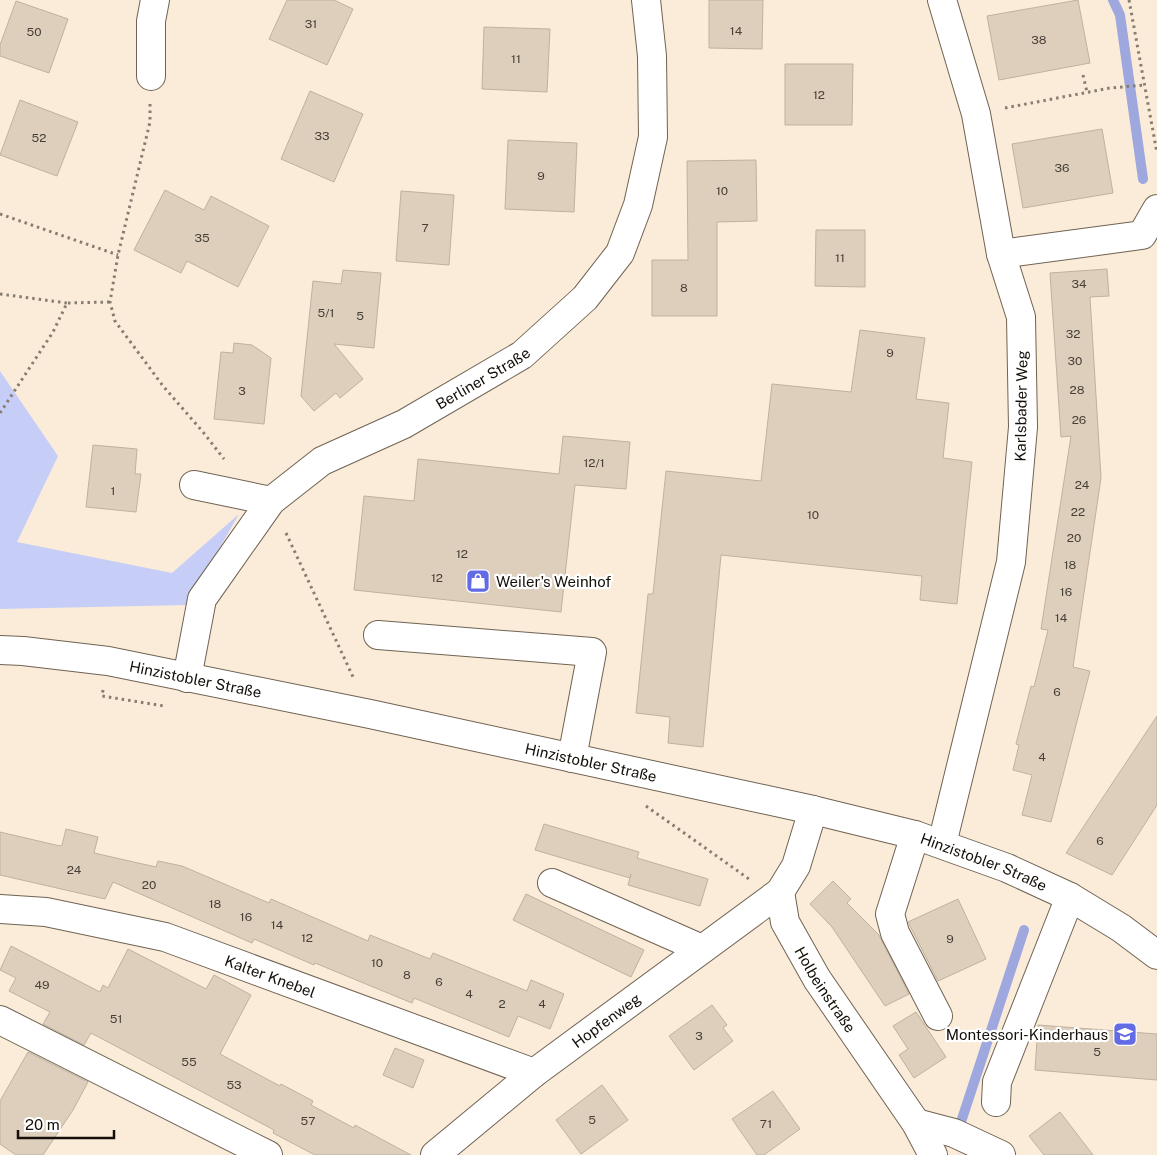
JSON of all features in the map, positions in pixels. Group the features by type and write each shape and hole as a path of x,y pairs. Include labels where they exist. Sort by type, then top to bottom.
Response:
{"street":[{"path":"150,76 151,21 155,0"},
{"name":"Berliner Straße","path":"187,678 202,599 271,501 322,461 404,424 522,355 585,298 620,253 638,205 653,137 652,56 646,0"},
{"name":"Karlsbader Weg","path":"942,0 976,114 1001,254 1021,317 1024,427 1011,562 942,844"},
{"path":"1001,254 1142,235 1157,209"},
{"path":"194,485 271,501"},
{"path":"378,634 592,652 572,758"},
{"name":"Hinzistobler Straße","path":"0,650 23,651 149,669 370,714 813,810 914,836 1008,868 1070,897 1121,928 1157,955"},
{"path":"775,897 796,866 813,810"},
{"path":"914,836 890,914 895,934 938,1016"},
{"path":"552,883 702,949"},
{"name":"Hopfenweg","path":"435,1155 534,1073 775,897"},
{"name":"Holbeinstraße","path":"775,897 785,922 817,979 916,1123 933,1155"},
{"path":"996,1102 998,1082 1070,897"},
{"name":"Kalter Knebel","path":"0,909 46,912 165,937 534,1073"},
{"path":"0,1020 268,1155"},
{"path":"916,1123 954,1133 1001,1155"}],"path":[{"path":"1129,0 1157,153"},
{"path":"1083,75 1087,92"},
{"path":"150,76 150,122 118,255 110,302 114,321 162,386 223,457"},
{"path":"976,114 1110,88 1145,85"},
{"path":"0,214 118,255"},
{"path":"0,294 67,303 110,302"},
{"path":"0,413 53,332 67,303"},
{"path":"271,501 370,714"},
{"path":"108,662 102,696 171,707"},
{"path":"638,801 775,897"}],"shaded area":[{"path":"0,371 58,456 17,542 172,573 239,514 187,605 0,609"}],"building":[{"path":"287,0 334,0 353,9 327,65 269,39"},
{"path":"709,0 763,0 762,49 709,48"},
{"path":"1078,0 1090,63 999,80 987,16"},
{"path":"16,1 68,19 49,73 0,56 0,45"},
{"path":"484,27 550,29 547,92 482,89"},
{"path":"785,64 853,64 852,125 785,125"},
{"path":"310,91 363,114 334,182 281,159"},
{"path":"20,100 78,122 57,176 0,155"},
{"path":"1102,129 1113,193 1023,208 1012,144"},
{"path":"508,140 577,143 574,212 505,209"},
{"path":"756,160 757,221 717,222 717,316 652,316 652,260 688,260 687,161"},
{"path":"165,190 204,210 211,196 269,226 238,287 187,261 181,273 134,250"},
{"path":"401,191 454,195 449,265 396,261"},
{"path":"816,230 865,230 865,287 815,286"},
{"path":"1107,269 1109,296 1090,297 1101,478 1073,667 1090,671 1051,822 1022,815 1032,775 1013,770 1019,745 1016,744 1031,686 1034,687 1048,630 1041,629 1071,436 1061,437 1050,273"},
{"path":"343,270 381,273 374,348 334,344 363,379 340,398 336,393 314,411 301,396 313,281 341,284"},
{"path":"860,330 925,338 916,399 949,403 943,458 972,462 957,604 920,600 922,576 721,555 703,747 668,743 670,717 636,713 648,594 653,594 666,471 761,481 772,384 851,392"},
{"path":"234,343 252,345 271,358 264,424 214,419 221,352 233,353"},
{"path":"563,436 630,442 626,489 575,485 561,612 354,590 364,496 414,501 418,459 559,474"},
{"path":"93,445 137,449 135,474 141,474 136,512 86,507"},
{"path":"1157,716 1157,805 1112,875 1066,853"},
{"path":"544,824 639,852 637,858 708,879 700,906 628,885 630,878 535,850"},
{"path":"66,829 98,837 94,853 156,867 158,861 182,866 269,903 271,899 368,941 370,935 430,959 433,953 527,991 531,980 564,994 550,1029 518,1016 509,1037 414,998 412,1003 315,963 314,965 254,939 252,943 113,882 105,899 0,875 0,832 60,846 62,845"},
{"path":"833,881 851,899 847,903 879,935 909,994 885,1006 832,927 810,904"},
{"path":"526,894 644,950 631,977 513,920"},
{"path":"958,899 986,959 938,981 908,922"},
{"path":"11,946 100,992 103,985 108,988 128,949 206,989 214,975 251,995 220,1054 313,1101 311,1105 354,1128 355,1125 411,1155 315,1155 273,1133 274,1130 91,1033 84,1045 43,1024 50,1012 9,991 16,978 0,970"},
{"path":"712,1005 727,1025 723,1028 733,1041 694,1070 669,1036"},
{"path":"916,1012 946,1057 914,1078 899,1055 908,1049 893,1026"},
{"path":"1038,1025 1157,1034 1157,1080 1035,1070"},
{"path":"395,1048 424,1060 413,1088 383,1075"},
{"path":"28,1052 88,1082 73,1110 43,1155 16,1155 0,1144 0,1101"},
{"path":"602,1085 628,1120 581,1154 556,1120"},
{"path":"773,1091 800,1129 764,1155 757,1155 732,1119"},
{"path":"1060,1112 1093,1155 1044,1155 1029,1136"}],"waterway":[{"path":"1113,0 1120,15 1143,179"},
{"path":"961,1122 1024,930"}],"place":[{"name":"Weiler's Weinhof","path":"478,581"},
{"name":"Montessori-Kinderhaus","path":"1125,1034"}]}
